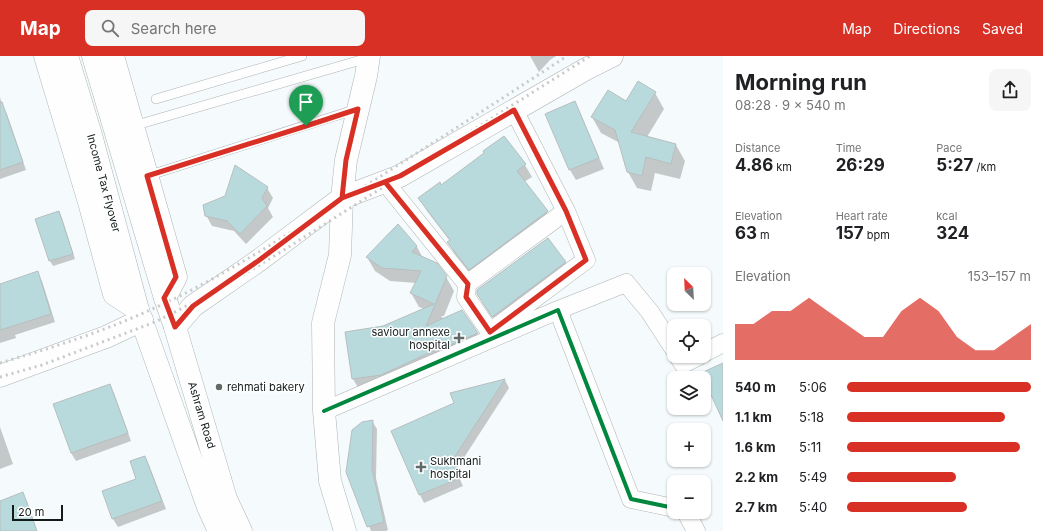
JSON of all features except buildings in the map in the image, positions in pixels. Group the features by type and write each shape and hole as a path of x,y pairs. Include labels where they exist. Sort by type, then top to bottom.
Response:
{"main road":[{"path":"45,56 89,202 114,294 140,315 208,507 219,531"},
{"name":"Income Tax Flyover","path":"67,56 91,135 140,315"},
{"path":"93,56 164,298"},
{"path":"112,56 176,277 164,298"},
{"path":"175,327 193,306 258,261 342,198 400,176 586,69 612,56"},
{"path":"345,531 330,481 324,411 323,323 340,255 342,198 346,160 366,76 368,57"},
{"name":"Ashram Road","path":"164,298 175,327 226,499 241,531"},
{"path":"0,376 106,338 140,315"}],"street":[{"path":"514,110 566,211 586,260 490,332 466,297 468,284 566,211"},
{"path":"385,182 468,284"},
{"path":"324,411 558,310 626,283 650,312 667,338"},
{"path":"558,310 631,499 667,507"},
{"path":"711,349 723,343"},
{"path":"690,519 696,531"}],"lane":[{"path":"156,99 302,56"},
{"path":"133,126 368,57"},
{"path":"147,176 358,109"}],"railway":[{"path":"0,363 95,332 174,299 245,260 337,204 567,56"},
{"path":"0,377 42,365 155,322 218,290 276,255 590,56"}],"cycle path":[{"path":"385,182 467,284 466,297 490,332 586,260 566,211 514,110"},
{"path":"324,411 558,310 631,499 667,507"}],"place":[{"name":"saviour annexe hospital","path":"459,338"},
{"name":"rehmati bakery","path":"219,387"},
{"name":"Sukhmani hospital","path":"421,467"}],"route":[{"path":"306,126 147,176 176,277 164,298 175,327 193,306 258,261 342,198 385,182 468,284 466,297 490,332 586,260 566,211 514,110 400,176 342,198 346,160 358,109 306,126"}]}
